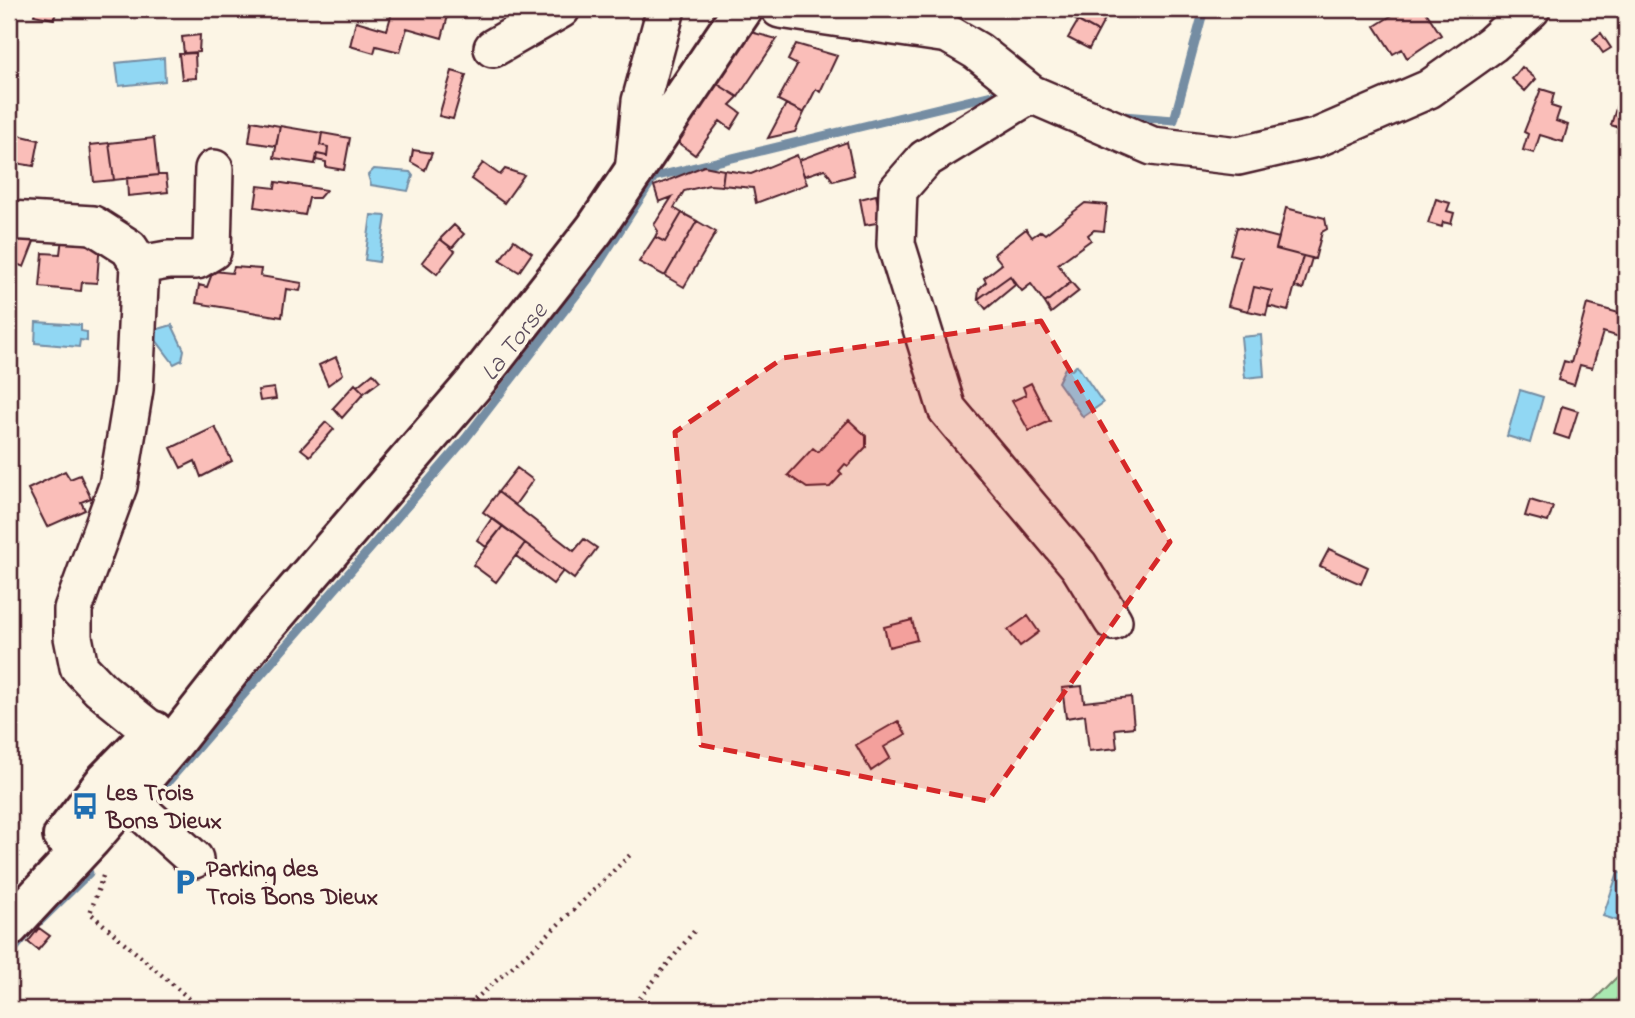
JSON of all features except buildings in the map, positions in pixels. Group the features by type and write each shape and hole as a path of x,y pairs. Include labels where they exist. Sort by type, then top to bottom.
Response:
{"main road":[{"path":"9,911 116,789 263,629 473,385 595,229 743,9"},
{"path":"9,926 92,839 116,789 153,732 263,629"}],"street":[{"path":"493,48 561,9"},
{"path":"634,172 641,102 667,9"},
{"path":"780,9 848,15 948,34 977,51 1031,94 1152,146 1238,156 1316,138 1429,89 1492,44 1531,9"},
{"path":"1031,94 925,159 898,190 896,244 947,409 1079,566 1113,621"},
{"path":"140,265 168,260 197,260 212,251 214,169"},
{"path":"9,220 93,225 129,248 140,265 134,389 118,486 73,609 73,637 79,667 100,689 153,732"},
{"path":"116,789 194,859"}],"path":[{"path":"92,839 103,848 107,863 90,913 201,1009"},
{"path":"464,1009 537,945 632,853"},
{"path":"631,1009 695,930"}],"highlighted area":[{"path":"1041,321 1170,542 988,801 701,745 675,432 783,358"}],"green space":[{"path":"1626,968 1626,1009 1585,1009"}],"water":[{"path":"164,58 165,81 119,86 116,63"},
{"path":"374,169 410,172 413,176 408,191 371,185 368,175"},
{"path":"371,215 386,216 379,262 365,260"},
{"path":"36,322 81,325 81,331 87,332 87,341 80,340 79,347 35,343"},
{"path":"172,325 184,350 182,360 174,364 156,340 155,330"},
{"path":"1261,335 1264,376 1245,378 1241,337"},
{"path":"1077,365 1103,403 1083,417 1058,382 1065,368 1072,370"},
{"path":"1520,390 1543,397 1530,443 1507,436"},
{"path":"1618,872 1626,875 1626,911 1622,922 1603,916"}],"waterway":[{"path":"1123,116 1174,120 1204,9"},
{"name":"La Torse","path":"160,791 466,438 590,277 654,177 1000,93"},
{"name":"La Torse","path":"40,921 89,873"},
{"name":"La Torse","path":"9,955 25,936"}],"place":[{"name":"Les Trois Bons Dieux","path":"85,806"},
{"name":"Parking des Trois Bons Dieux","path":"185,882"}]}
